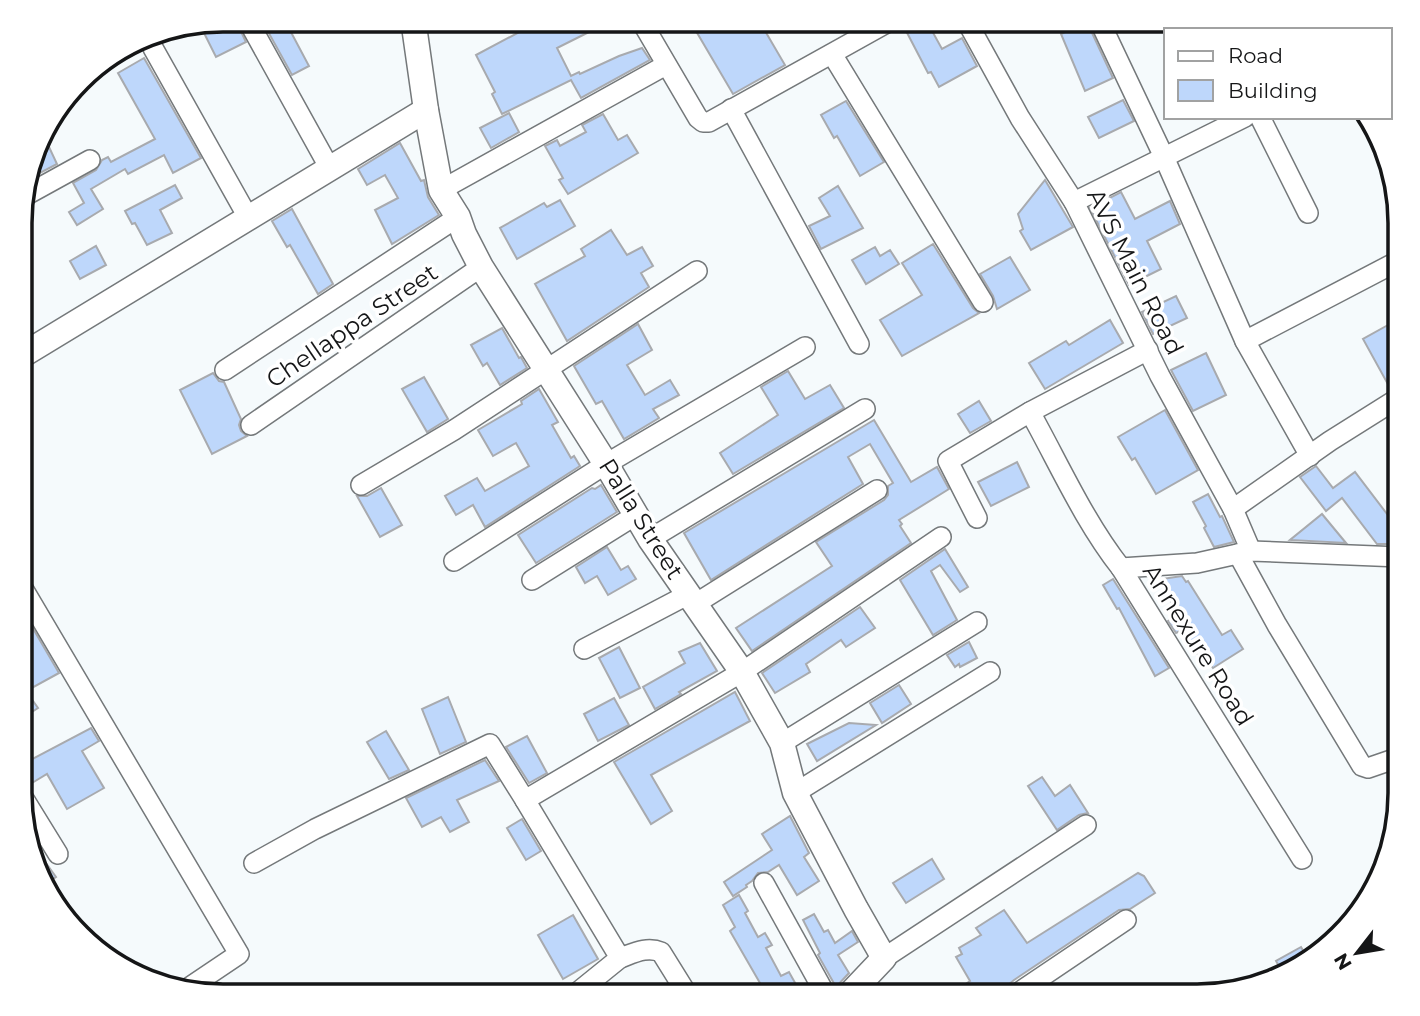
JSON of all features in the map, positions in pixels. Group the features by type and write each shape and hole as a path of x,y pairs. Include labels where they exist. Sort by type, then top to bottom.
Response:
{"street":[{"path":"254,32 329,167"},
{"name":"Palla Street","path":"415,32 441,190 458,217 481,267 547,369 650,539 742,672 782,743 794,793 884,958"},
{"path":"647,32 698,118 703,122 871,32"},
{"name":"AVS Main Road","path":"973,32 1020,118 1074,202 1148,351 1233,509 1245,553 1277,625 1363,766 1368,768 1388,761"},
{"path":"1105,32 1164,157 1245,341 1310,456"},
{"path":"153,48 249,219"},
{"path":"832,54 983,302"},
{"path":"441,190 666,65"},
{"path":"731,109 859,344"},
{"path":"32,349 426,110"},
{"path":"1074,202 1241,119"},
{"path":"1261,119 1308,213"},
{"path":"34,191 90,160"},
{"path":"225,370 458,217"},
{"path":"1245,341 1388,266"},
{"name":"Chellappa Street","path":"251,425 481,267"},
{"path":"361,485 454,429 698,271"},
{"path":"454,561 606,464 805,347"},
{"path":"977,518 948,461 1030,412 1148,351"},
{"path":"1233,509 1388,405"},
{"path":"650,539 865,409"},
{"path":"1030,412 1076,497 1121,568"},
{"path":"584,649 692,599 877,490"},
{"path":"532,580 636,515"},
{"path":"525,800 742,672 941,537"},
{"name":"Annexure Road","path":"1302,859 1121,568 1197,563 1245,553 1388,557"},
{"path":"32,604 239,954 197,982"},
{"path":"782,743 977,622"},
{"path":"794,793 989,672"},
{"path":"254,863 315,829 490,744 620,958"},
{"path":"33,813 58,854"},
{"path":"859,984 884,958 1086,825"},
{"path":"764,883 820,984"},
{"path":"1031,984 1126,920"},
{"path":"588,984 620,958 655,949 661,952 681,984"}],"building":[{"path":"241,32 246,42 216,57 204,33"},
{"path":"268,32 291,32 309,66 292,75"},
{"path":"519,32 589,32 557,48 571,76 642,48 650,60 581,98 571,80 502,114 492,94 495,92 476,55"},
{"path":"697,32 766,32 785,65 733,94"},
{"path":"907,32 933,32 942,49 962,38 977,66 939,87 931,72 928,73"},
{"path":"1092,32 1113,78 1085,91 1061,34"},
{"path":"144,58 201,158 173,173 164,155 128,174 125,169 91,189 103,209 77,225 69,212 84,203 73,183 96,170 102,160 108,157 111,162 155,139 118,73"},
{"path":"1123,100 1134,121 1099,138 1088,117"},
{"path":"846,101 884,162 860,176 837,136 834,138 821,115"},
{"path":"509,113 519,132 491,148 480,128"},
{"path":"603,114 618,140 627,135 638,153 568,194 559,180 563,178 545,146 557,140 560,146 586,132 582,125"},
{"path":"400,143 421,181 424,180 428,197 439,215 392,244 375,210 398,198 385,175 367,185 358,169"},
{"path":"48,145 57,164 40,173 39,171"},
{"path":"1045,180 1073,227 1031,250 1020,231 1023,229 1018,214"},
{"path":"175,185 182,198 160,210 172,233 147,245 125,211"},
{"path":"838,186 863,228 821,249 809,226 830,216 819,198"},
{"path":"1121,192 1135,219 1170,201 1180,224 1147,241 1161,269 1129,285 1090,208"},
{"path":"560,200 575,226 517,259 500,228 544,203 547,207"},
{"path":"292,209 333,284 318,294 290,245 287,247 272,221"},
{"path":"611,230 627,255 642,247 653,266 641,273 649,287 567,341 535,284 585,256 581,249"},
{"path":"933,244 973,308 979,313 902,356 880,320 922,295 902,263"},
{"path":"96,246 106,265 80,279 70,261"},
{"path":"875,247 880,256 890,250 899,264 866,284 852,260"},
{"path":"1010,257 1030,290 997,309 980,274"},
{"path":"1176,296 1187,318 1153,334 1142,312"},
{"path":"1110,320 1123,343 1045,389 1029,363 1066,341 1069,345"},
{"path":"638,324 652,350 627,365 645,395 670,380 679,395 653,409 659,418 624,439 602,401 596,404 574,366"},
{"path":"1388,325 1388,384 1363,339"},
{"path":"502,328 527,368 500,385 487,363 483,366 471,345"},
{"path":"1206,353 1226,395 1193,411 1171,370"},
{"path":"788,371 805,399 830,385 844,408 733,474 720,453 778,415 761,387"},
{"path":"213,373 219,381 224,382 241,419 241,431 247,436 212,454 180,390"},
{"path":"424,377 448,419 427,432 402,389"},
{"path":"539,389 558,422 552,425 571,458 574,456 580,466 485,527 473,505 456,515 445,496 477,478 485,491 529,466 516,443 493,456 478,430 522,404 521,401"},
{"path":"979,401 991,421 970,433 958,414"},
{"path":"1165,410 1198,470 1156,494 1135,458 1132,460 1118,437"},
{"path":"874,420 911,482 937,467 949,489 899,520 911,543 752,651 736,628 832,566 816,542 884,500 888,495 888,486 893,483 870,444 848,457 863,484 711,580 684,533"},
{"path":"1017,462 1029,487 991,506 978,482"},
{"path":"1316,466 1333,488 1355,472 1388,515 1388,543 1377,544 1342,498 1326,511 1300,477"},
{"path":"601,485 617,512 536,563 518,535"},
{"path":"381,488 402,525 380,537 357,496 367,496"},
{"path":"1208,494 1234,542 1214,547 1193,502"},
{"path":"1322,514 1346,543 1290,540"},
{"path":"607,547 621,570 628,566 636,579 608,595 597,576 585,583 576,567"},
{"path":"945,549 968,587 960,592 940,565 931,571 957,620 933,635 900,580"},
{"path":"1182,576 1188,581 1222,635 1231,630 1243,649 1213,668 1208,661 1204,664 1182,630 1176,633 1168,621 1179,614 1166,594 1170,592 1162,579"},
{"path":"1113,579 1169,668 1155,676 1119,608 1117,609 1103,585"},
{"path":"860,607 875,628 846,647 841,640 806,664 810,672 775,693 762,673"},
{"path":"32,627 59,673 32,688"},
{"path":"969,642 977,658 955,667 947,655"},
{"path":"700,643 717,671 655,709 643,687 685,663 679,652"},
{"path":"619,647 640,688 620,698 599,658"},
{"path":"899,685 911,704 882,723 870,703"},
{"path":"735,692 750,721 651,775 672,811 651,824 614,762"},
{"path":"448,697 466,742 440,754 422,709"},
{"path":"614,698 629,725 598,741 584,714"},
{"path":"32,700 38,708 32,712"},
{"path":"849,723 876,725 817,761 807,744"},
{"path":"91,728 99,741 82,751 104,788 67,809 47,774 32,783 32,759"},
{"path":"386,731 409,770 389,779 367,742"},
{"path":"527,736 547,773 529,783 506,747"},
{"path":"485,760 499,781 457,800 469,822 450,832 441,817 422,827 406,798"},
{"path":"1042,777 1055,796 1070,785 1088,813 1079,815 1057,830 1028,786"},
{"path":"790,816 809,853 804,857 819,881 797,895 779,865 768,872 758,873 747,887 733,896 724,882 772,850 762,834"},
{"path":"522,819 541,851 526,860 507,828"},
{"path":"932,859 944,879 906,903 893,883"},
{"path":"44,860 56,877 52,880"},
{"path":"1138,873 1144,876 1155,893 1130,909 1119,910 1009,984 966,984 970,981 956,957 962,954 959,948 981,935 976,928 1004,910 1027,943"},
{"path":"739,895 758,937 765,933 772,945 766,948 781,976 789,972 796,984 761,984 730,931 735,927 723,905"},
{"path":"814,914 824,932 828,930 835,943 852,931 858,942 838,955 849,973 839,984 834,984 818,955 820,953 803,920"},
{"path":"573,915 598,959 563,979 538,935"},
{"path":"1301,947 1304,952 1279,966 1276,961"}]}
